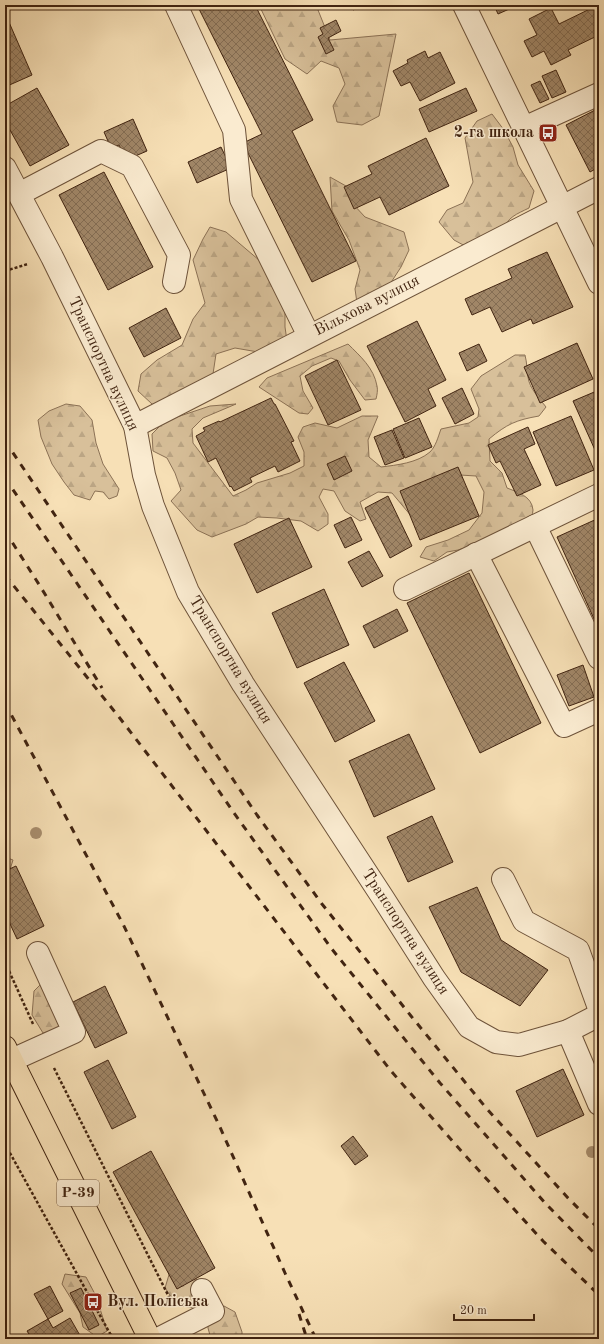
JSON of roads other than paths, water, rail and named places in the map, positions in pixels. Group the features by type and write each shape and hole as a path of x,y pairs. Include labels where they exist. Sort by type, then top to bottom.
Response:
{"main road":[{"name":"Р-39","path":"8,1053 150,1339"}],"street":[{"path":"176,5 234,130 241,199 309,336"},
{"path":"464,5 599,283"},
{"path":"524,128 599,94"},
{"path":"19,194 101,151 132,166 179,255 174,282"},
{"name":"Транспортна вулиця","path":"5,168 52,257 135,426 144,475 152,506 188,592 243,684 434,978 469,1027 496,1042 518,1045 568,1032 599,1015"},
{"name":"Вільхова вулиця","path":"135,426 599,188"},
{"path":"405,589 599,495"},
{"path":"535,526 599,658"},
{"path":"476,554 564,726 599,710"},
{"path":"504,879 524,921 578,950 599,1008"},
{"path":"8,1053 43,1046 74,1032 38,953"},
{"path":"568,1032 599,1104"},
{"path":"158,1339 213,1311 202,1290"}],"railway":[{"path":"5,441 257,815 322,904 487,1109 568,1198 599,1229"},
{"path":"5,478 234,813 331,948 440,1083 546,1204 599,1258"},
{"path":"5,531 102,688"},
{"path":"5,575 119,717 391,1071 543,1241 599,1295"},
{"path":"5,703 123,924 219,1125 316,1339"},
{"path":"299,1314 307,1339"}],"place":[{"name":"2-га школа","path":"548,133"},
{"name":"Вул. Поліська","path":"93,1302"}]}
